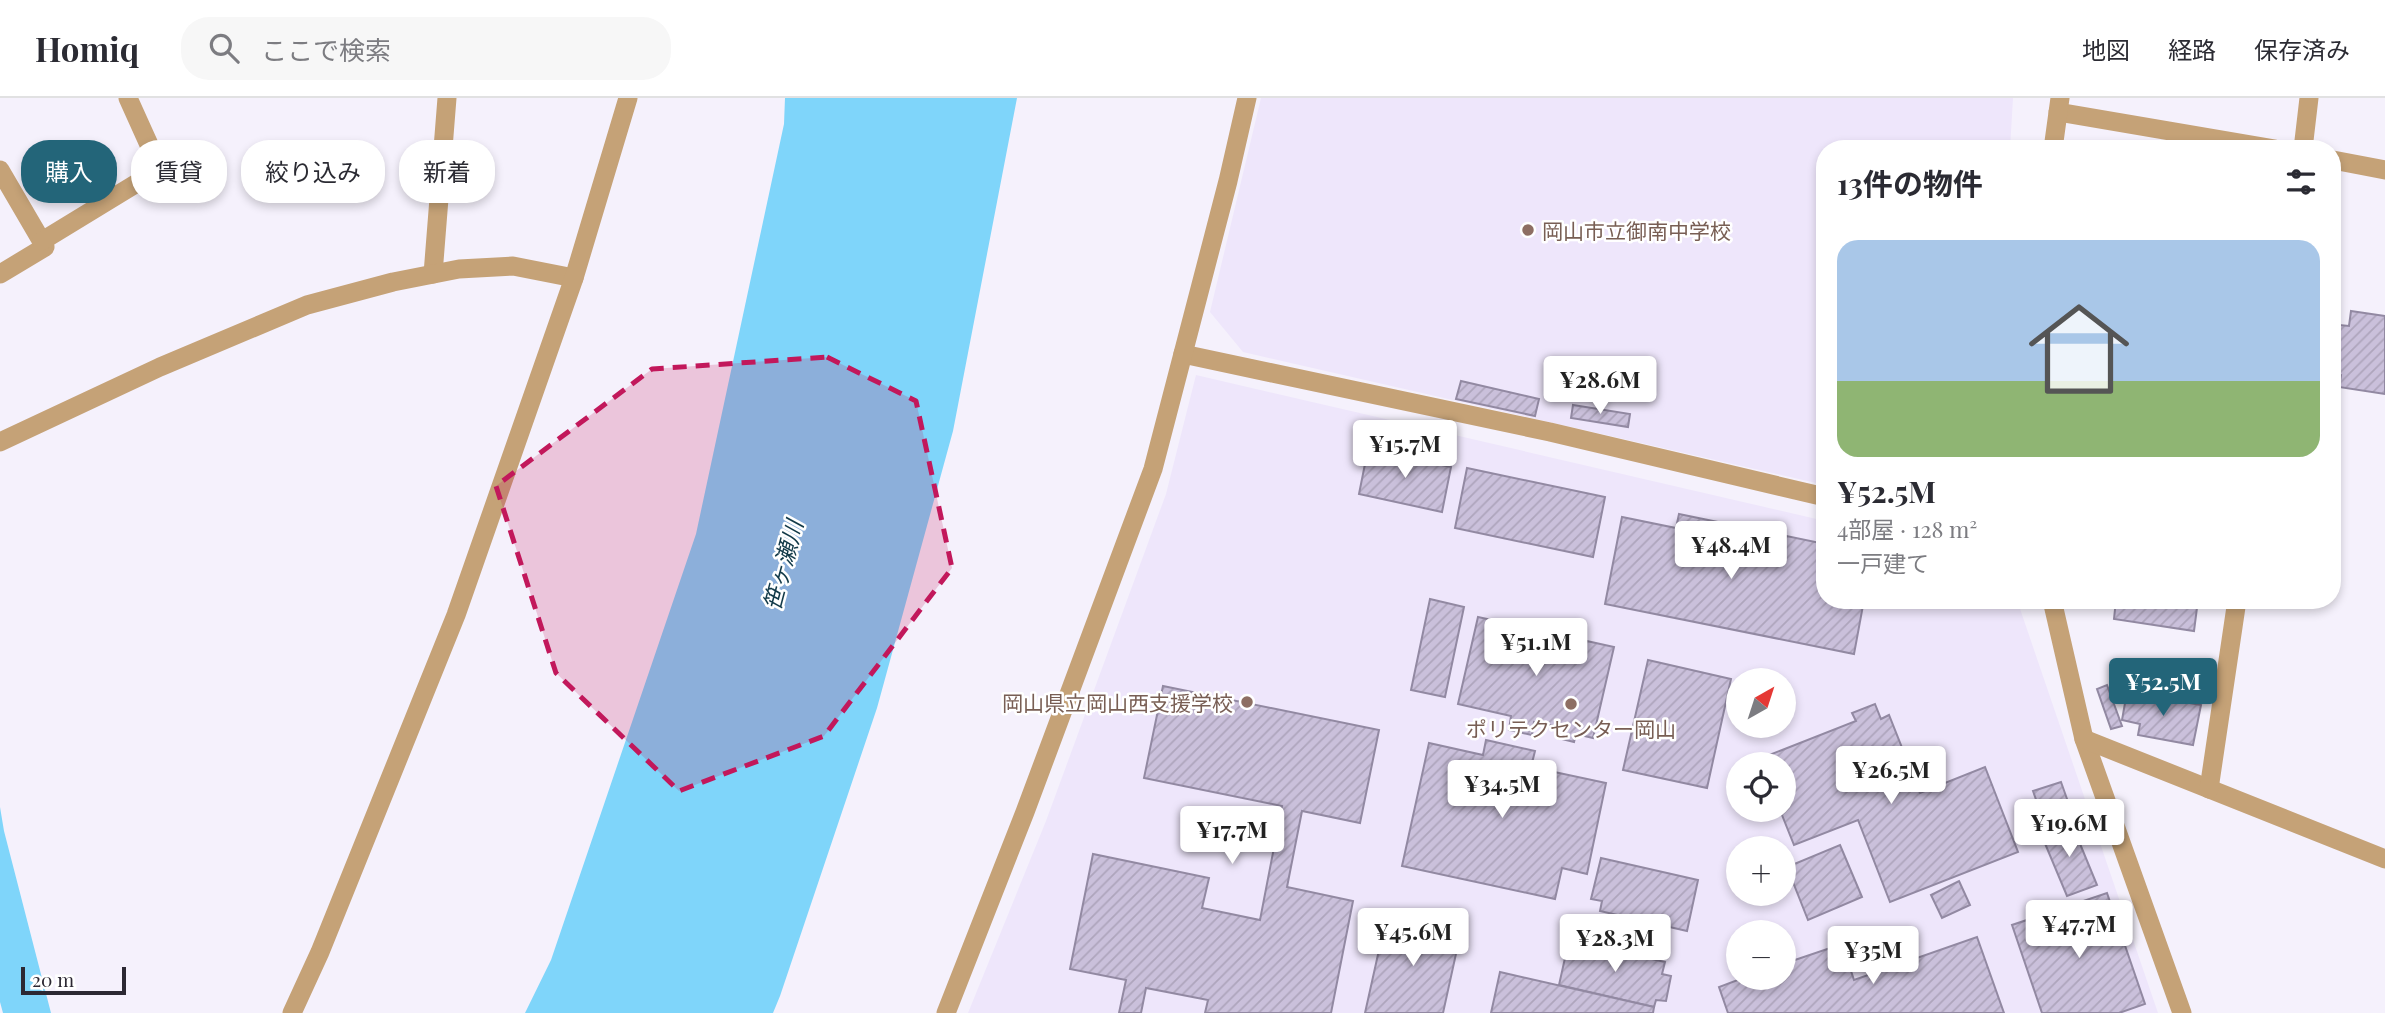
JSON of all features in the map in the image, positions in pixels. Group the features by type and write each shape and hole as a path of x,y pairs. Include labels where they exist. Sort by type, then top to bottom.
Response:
{"street":[{"path":"42,241 160,169 128,98"},
{"path":"433,274 447,98"},
{"path":"292,1013 320,952 456,615 574,278 628,98"},
{"path":"946,1013 1025,812 1153,469 1247,98"},
{"path":"2304,140 2309,98"},
{"path":"2054,140 2059,105 2231,140"},
{"path":"2341,162 2385,170"},
{"path":"0,170 46,247 0,274"},
{"path":"0,442 160,368 306,305 459,269 513,266 574,278"},
{"path":"1183,354 1550,432 1816,495"},
{"path":"2054,609 2084,739 2182,1013"},
{"path":"2209,789 2236,609"},
{"path":"2084,739 2385,859"}],"highlighted area":[{"path":"827,357 916,401 952,568 824,736 679,791 556,673 496,486 652,369"}],"shaded area":[{"name":"岡山市立御南中学校","path":"1261,98 2013,98 2011,140 1816,140 1816,483 1243,352 1210,312"},
{"name":"ポリテクセンター岡山","path":"1196,375 1816,519 1816,609 2020,609 2158,1013 968,1013 1046,821 1166,494"}],"water":[{"name":"笹ヶ瀬川","path":"785,98 1017,98 953,431 877,708 773,1013 525,1013 551,960 696,534 784,124"},
{"path":"0,807 51,1013 3,1013 0,1002"}],"building":[{"path":"2351,311 2385,316 2385,394 2341,387 2341,325 2349,326"},
{"path":"1461,381 1539,399 1535,416 1456,399"},
{"path":"1573,405 1630,414 1628,427 1571,418"},
{"path":"1368,449 1451,467 1442,512 1359,494"},
{"path":"1467,468 1605,497 1593,557 1455,528"},
{"path":"1679,514 1816,542 1816,609 1862,609 1854,654 1605,604 1622,517 1676,528"},
{"path":"1430,599 1464,607 1445,697 1411,690"},
{"path":"2115,609 2197,609 2194,631 2114,619"},
{"path":"1478,617 1614,647 1593,738 1576,734 1574,742 1558,738 1560,727 1534,722 1532,735 1509,730 1511,716 1458,704"},
{"path":"1648,660 1726,678 1726,702 1707,788 1623,770"},
{"path":"2107,685 2122,726 2111,729 2097,689"},
{"path":"1163,686 1379,730 1360,823 1302,811 1287,887 1353,901 1331,1013 1205,1013 1208,1000 1146,988 1141,1013 1119,1013 1126,980 1070,969 1093,854 1209,878 1202,908 1260,920 1282,806 1144,778"},
{"path":"2127,692 2201,705 2193,745 2138,735 2140,724 2122,720"},
{"path":"1875,704 1881,719 1889,715 1920,793 1985,767 2018,852 1890,902 1858,820 1796,844 1796,836 1790,836 1785,822 1796,822 1796,752 1777,752 1856,721 1852,713"},
{"path":"1486,740 1535,751 1531,767 1606,783 1587,874 1562,868 1555,899 1402,866 1429,743 1483,755"},
{"path":"2061,782 2072,813 2044,822 2033,791"},
{"path":"2071,822 2097,885 2067,896 2041,834"},
{"path":"1840,845 1862,897 1808,920 1796,890 1796,863"},
{"path":"1601,858 1698,880 1687,931 1600,911 1602,901 1591,899"},
{"path":"1959,881 1970,905 1942,918 1931,895"},
{"path":"2107,893 2145,1004 2119,1013 2042,1013 2012,925"},
{"path":"1387,914 1461,931 1443,1013 1365,1013"},
{"path":"1977,937 2004,1013 1728,1013 1719,987 1726,984 1726,990 1796,990 1796,960 1842,944 1854,980"},
{"path":"1569,940 1665,962 1662,974 1671,976 1666,1001 1656,1000 1654,1007 1559,985"},
{"path":"1500,972 1654,1007 1653,1013 1491,1013"}],"place":[{"name":"岡山市立御南中学校","path":"1528,230"},
{"name":"岡山県立岡山西支援学校","path":"1247,702"},
{"name":"ポリテクセンター岡山","path":"1571,704"}]}
